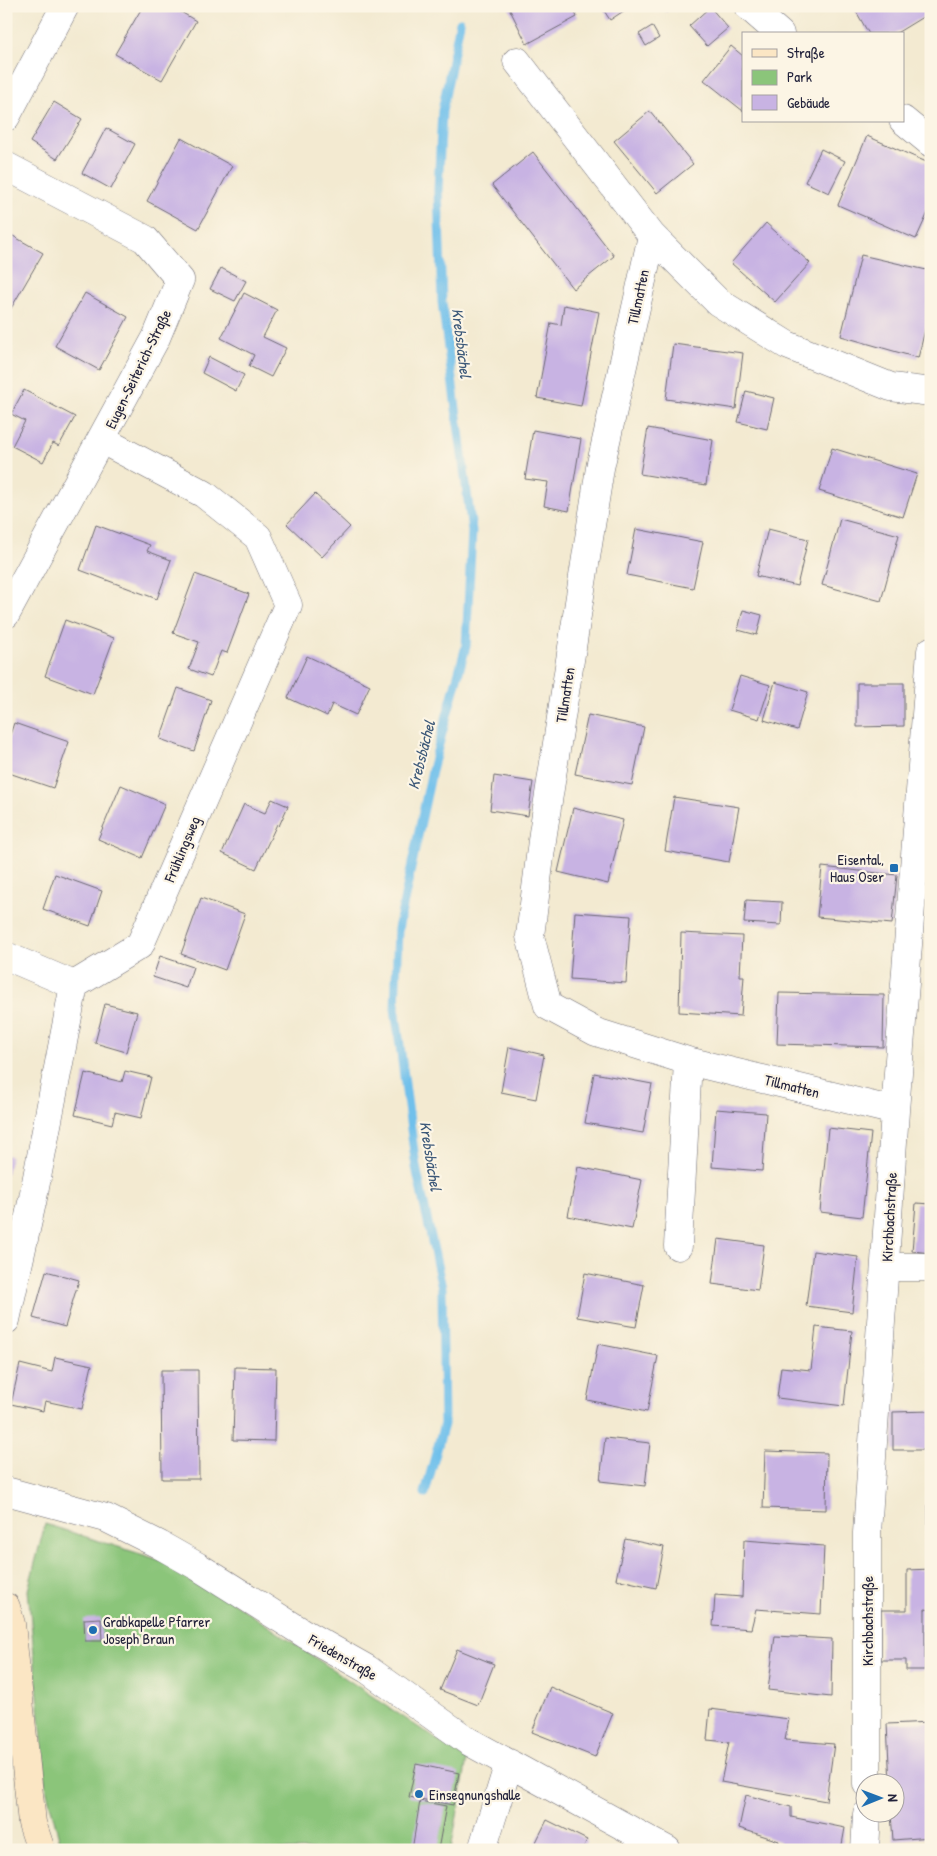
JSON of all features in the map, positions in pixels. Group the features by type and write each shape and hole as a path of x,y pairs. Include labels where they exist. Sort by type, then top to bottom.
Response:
{"main road":[{"path":"6,1607 11,1624 32,1823 42,1850"}],"street":[{"path":"6,117 65,6"},
{"path":"748,6 778,32"},
{"path":"517,61 652,236 718,302 787,345 891,387 931,392"},
{"path":"904,121 931,143"},
{"name":"Eugen-Seiterich-Straße","path":"6,166 145,239 180,280 156,338 6,614"},
{"name":"Tillmatten","path":"652,236 600,468 543,833 530,936 548,1006 596,1032 688,1061 895,1111"},
{"name":"Frühlingsweg","path":"74,985 140,945 288,605 258,538 204,494 102,440"},
{"name":"Kirchbachstraße","path":"867,1774 866,1533 886,1268 895,1111 931,651"},
{"path":"6,956 74,985 33,1198 6,1320"},
{"path":"678,1246 688,1061"},
{"path":"886,1268 931,1267"},
{"name":"Friedenstraße","path":"6,1491 106,1518 160,1545 305,1634 367,1669 468,1741 667,1850"},
{"path":"482,1850 509,1763"},
{"path":"865,1850 866,1824"}],"green space":[{"path":"45,1524 179,1566 467,1760 451,1850 62,1850 47,1792 28,1590"}],"building":[{"path":"6,6 13,8 6,15"},
{"path":"143,6 171,6 196,21 162,80 115,54"},
{"path":"508,6 572,6 577,17 527,44"},
{"path":"601,6 631,6 610,20"},
{"path":"662,6 675,6 666,12"},
{"path":"853,6 931,6 931,12 898,32 868,32"},
{"path":"710,7 728,28 707,46 689,26"},
{"path":"652,26 659,38 646,46 639,34"},
{"path":"731,46 742,55 742,110 704,80"},
{"path":"54,102 82,119 57,159 30,142"},
{"path":"650,111 693,164 657,193 614,141"},
{"path":"106,128 135,144 111,189 82,173"},
{"path":"867,136 931,164 931,206 916,239 838,205"},
{"path":"181,138 232,166 198,229 147,201"},
{"path":"821,149 845,161 829,193 805,182"},
{"path":"533,152 614,256 573,289 492,185"},
{"path":"766,223 810,263 775,302 731,263"},
{"path":"6,232 43,253 6,317"},
{"path":"861,255 931,271 931,306 918,358 841,336"},
{"path":"221,268 246,281 235,301 210,289"},
{"path":"85,293 128,317 99,370 55,346"},
{"path":"244,293 277,310 263,337 286,348 271,377 249,366 254,355 221,338"},
{"path":"564,305 599,312 581,406 537,398 551,323 561,325"},
{"path":"673,344 743,353 736,409 666,399"},
{"path":"209,357 244,375 236,391 202,373"},
{"path":"24,390 75,417 59,446 53,443 43,462 12,446 25,421 11,414"},
{"path":"746,391 774,398 767,429 738,422"},
{"path":"648,428 713,440 706,485 640,474"},
{"path":"533,430 581,439 569,511 544,506 548,482 525,479"},
{"path":"832,448 917,474 903,517 819,491"},
{"path":"315,494 350,527 322,557 287,524"},
{"path":"840,519 899,535 881,601 822,585"},
{"path":"96,525 150,545 147,551 171,560 157,599 80,570"},
{"path":"636,529 703,542 693,588 627,575"},
{"path":"768,529 808,539 797,586 756,576"},
{"path":"195,574 249,594 227,653 221,651 211,677 189,669 199,642 173,633"},
{"path":"743,610 762,615 757,635 738,630"},
{"path":"65,620 114,638 93,694 45,676"},
{"path":"307,656 370,685 356,715 332,704 327,716 288,698"},
{"path":"740,676 770,685 759,719 729,710"},
{"path":"775,682 808,692 797,730 764,720"},
{"path":"857,683 904,683 904,726 857,727"},
{"path":"178,688 211,700 194,751 160,739"},
{"path":"588,715 644,727 632,785 575,774"},
{"path":"14,723 69,742 53,788 6,772 6,746"},
{"path":"494,776 533,782 528,816 490,810"},
{"path":"121,785 165,804 142,858 98,839"},
{"path":"674,797 739,807 729,862 665,851"},
{"path":"272,799 288,806 279,826 277,824 256,869 222,853 244,804 265,813"},
{"path":"573,808 623,820 608,884 558,872"},
{"path":"822,867 897,875 892,924 817,917"},
{"path":"55,874 102,891 90,926 43,909"},
{"path":"201,898 245,914 225,970 181,954"},
{"path":"746,900 782,902 781,925 744,923"},
{"path":"575,912 631,916 626,983 570,979"},
{"path":"681,933 742,936 740,976 744,976 741,1016 679,1012"},
{"path":"160,956 193,967 186,988 153,977"},
{"path":"779,993 884,995 883,1047 777,1044"},
{"path":"105,1004 137,1012 126,1052 95,1043"},
{"path":"509,1047 544,1055 536,1099 501,1092"},
{"path":"125,1071 151,1077 141,1118 115,1112 112,1124 75,1115 85,1073 122,1082"},
{"path":"594,1073 652,1084 643,1133 585,1123"},
{"path":"716,1109 766,1113 762,1171 712,1167"},
{"path":"828,1128 871,1133 862,1217 820,1212"},
{"path":"6,1155 11,1156 7,1174 6,1173"},
{"path":"578,1167 642,1180 632,1229 568,1216"},
{"path":"916,1203 931,1204 931,1253 912,1251"},
{"path":"718,1239 764,1245 758,1290 712,1284"},
{"path":"813,1251 858,1257 852,1312 806,1306"},
{"path":"46,1271 79,1280 65,1327 33,1318"},
{"path":"585,1273 644,1285 636,1327 577,1317"},
{"path":"816,1327 852,1331 844,1406 777,1398 781,1367 811,1370"},
{"path":"598,1344 658,1356 647,1412 587,1400"},
{"path":"55,1357 92,1365 82,1409 45,1401 43,1411 11,1404 20,1364 52,1372"},
{"path":"235,1367 276,1368 274,1441 233,1440"},
{"path":"161,1370 198,1370 199,1479 162,1479"},
{"path":"931,1411 931,1524 928,1524 927,1450 893,1450 893,1412"},
{"path":"605,1438 650,1443 645,1486 600,1481"},
{"path":"765,1451 827,1453 826,1510 763,1508"},
{"path":"625,1539 664,1547 656,1588 616,1579"},
{"path":"744,1540 824,1546 821,1614 756,1609 751,1629 713,1626 715,1595 742,1597"},
{"path":"931,1569 931,1610 925,1609 925,1670 906,1670 906,1660 881,1660 881,1610 907,1610 907,1570"},
{"name":"Grabkapelle Pfarrer Joseph Braun","path":"101,1618 102,1641 85,1641 84,1619"},
{"path":"775,1636 832,1639 831,1697 768,1690"},
{"path":"457,1649 494,1664 478,1705 440,1690"},
{"path":"550,1687 613,1713 595,1757 532,1732"},
{"path":"710,1709 789,1719 785,1740 834,1744 826,1801 721,1782 729,1742 707,1740"},
{"path":"931,1722 931,1837 893,1840 892,1824 904,1824 904,1774 890,1774 887,1724"},
{"path":"416,1764 459,1773 453,1805 409,1797"},
{"path":"746,1795 791,1807 791,1817 845,1828 841,1850 777,1850 779,1841 739,1828"},
{"path":"420,1801 446,1806 438,1850 412,1850"},
{"path":"547,1820 587,1840 582,1850 532,1850"}],"waterway":[{"name":"Krebsbächel","path":"425,1493 444,1424 442,1288 416,1167 395,1008 398,929 433,766 466,646 472,531 442,302 438,190 442,111 460,22"}],"place":[{"name":"Eisental, Haus Oser","path":"894,868"},
{"name":"Grabkapelle Pfarrer Joseph Braun","path":"93,1630"},
{"name":"Einsegnungshalle","path":"419,1794"}]}
